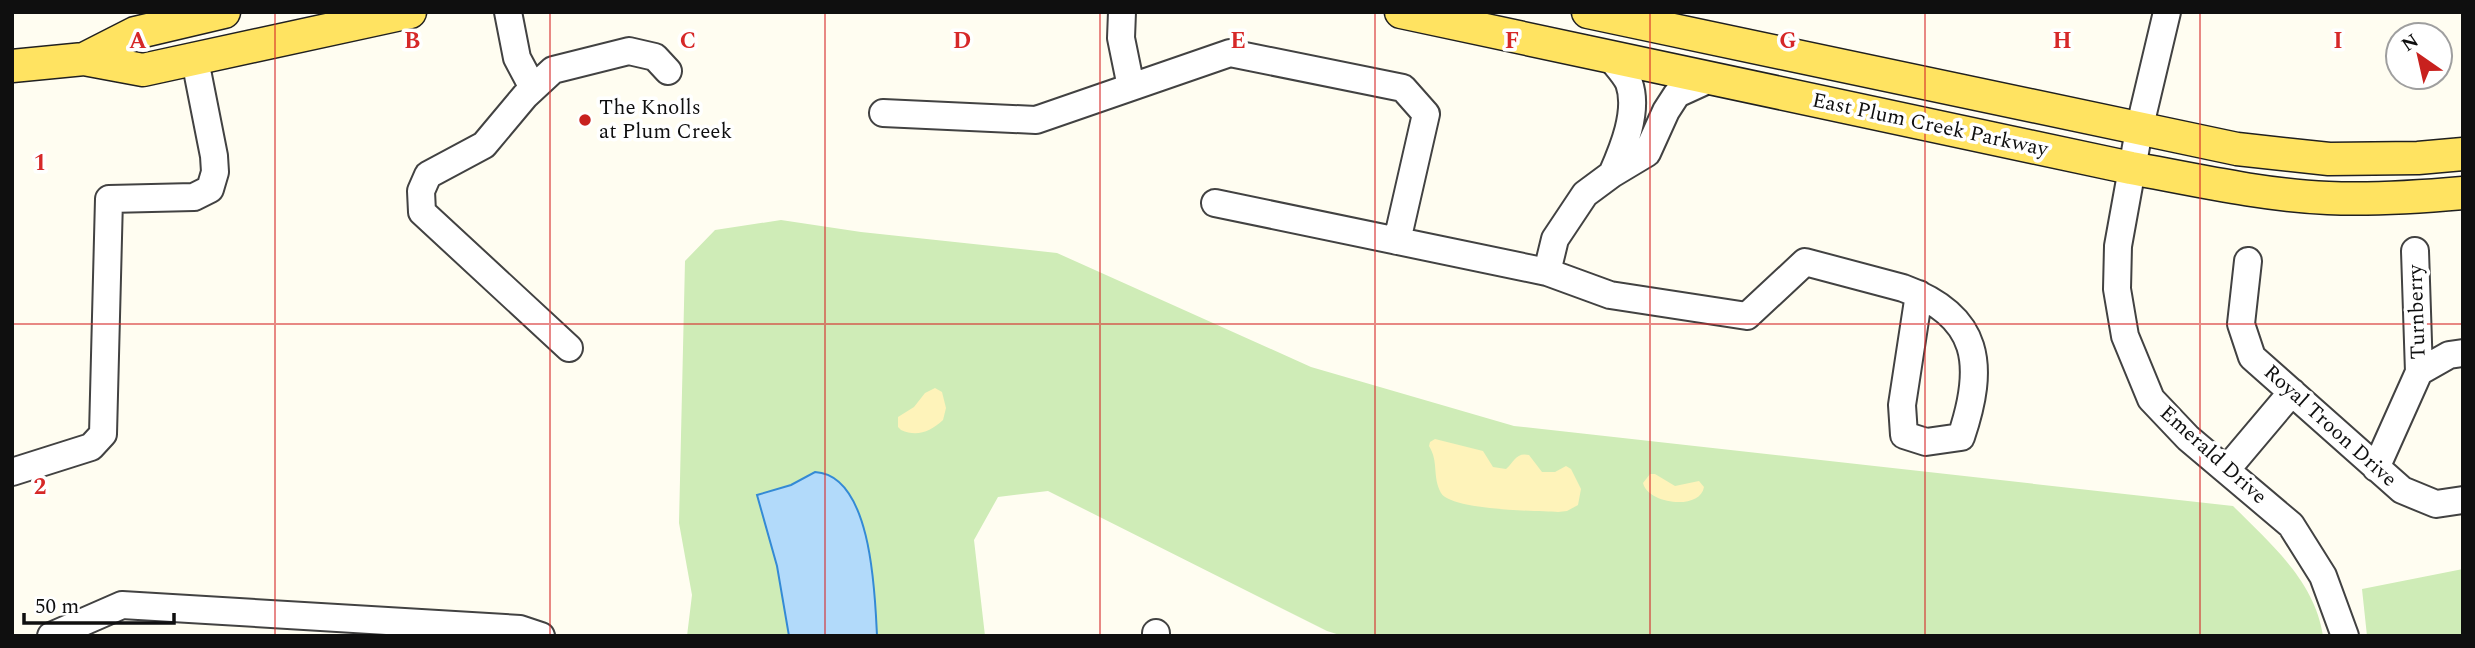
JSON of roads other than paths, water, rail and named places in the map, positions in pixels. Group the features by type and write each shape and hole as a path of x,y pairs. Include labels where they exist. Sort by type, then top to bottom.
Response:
{"main road":[{"path":"84,59 135,33 224,12"},
{"path":"12,66 84,59 143,70 410,12"},
{"name":"East Plum Creek Parkway","path":"1401,12 2231,187 2327,198 2420,197 2463,193"},
{"name":"East Plum Creek Parkway","path":"1588,12 2237,149 2329,159 2418,158 2463,154"}],"street":[{"path":"508,12 517,58 533,88"},
{"path":"1122,12 1121,38 1131,88"},
{"name":"Emerald Drive","path":"2167,12 2131,168 2118,246 2117,289 2124,336 2151,399 2188,438 2227,468 2291,525 2323,576 2345,636"},
{"path":"569,348 422,212 421,191 428,175 484,145 533,88 553,70 629,51 655,57 668,71"},
{"path":"883,113 1036,120 1230,53 1403,88 1426,114 1397,241"},
{"path":"1609,56 1629,83 1632,113 1623,148 1612,174"},
{"path":"12,472 91,447 103,434 109,199 194,197 210,189 215,172 214,156 195,60"},
{"path":"1547,272 1555,239 1584,194 1647,153 1666,111 1677,94 1712,78"},
{"path":"1214,203 1547,272 1610,295 1747,316 1805,262 1919,294 1951,314 1967,335 1975,359 1971,408 1961,437 1926,442 1904,435 1902,405 1919,294"},
{"name":"Turnberry","path":"2415,251 2420,372"},
{"name":"Royal Troon Drive","path":"2248,261 2241,324 2252,357 2402,490 2436,503 2463,500"},
{"path":"2376,468 2420,372 2449,355 2463,353"},
{"path":"2227,468 2292,392"},
{"path":"51,636 122,606 313,626 520,629 541,636"}],"water":[{"path":"815,472 834,478 848,493 859,514 872,566 877,636 789,636 777,566 757,495 791,485"}],"place":[{"name":"The Knolls at Plum Creek","path":"585,120"}]}
